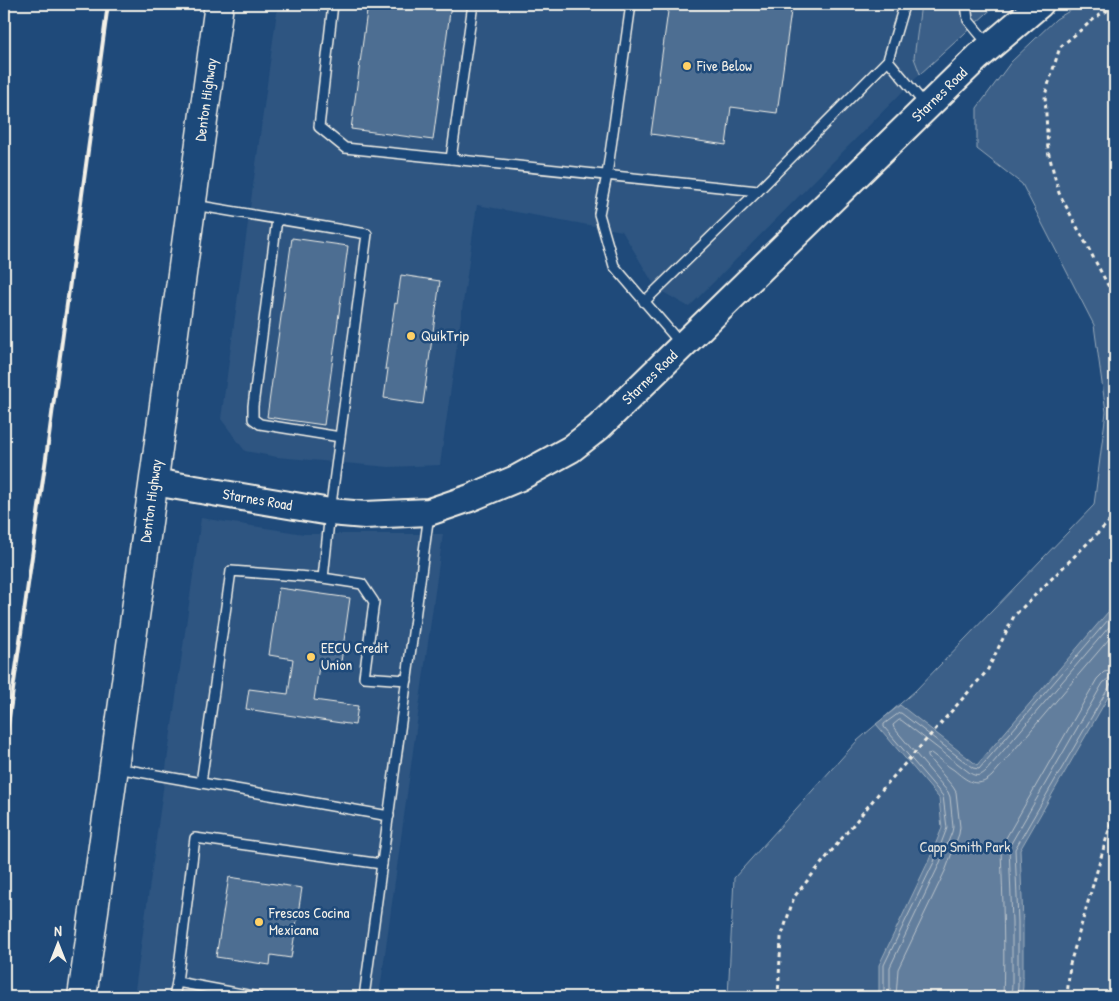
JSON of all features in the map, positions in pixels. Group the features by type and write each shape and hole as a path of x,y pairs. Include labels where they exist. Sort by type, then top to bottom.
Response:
{"main road":[{"name":"Denton Highway","path":"82,997 219,4"},
{"name":"Starnes Road","path":"154,482 330,512 365,515 429,512 470,498 518,478 571,449 599,427 978,57 1040,4"}],"lane":[{"path":"333,4 319,127 345,148 758,191"},
{"path":"451,159 473,4"},
{"path":"631,4 607,175 599,214 614,266 682,346"},
{"path":"644,302 888,60 904,4"},
{"path":"966,4 968,20 990,46"},
{"path":"888,60 927,107"},
{"path":"192,204 367,234 323,578"},
{"path":"277,219 253,406 253,419 260,424 340,437"},
{"path":"364,997 429,512"},
{"path":"201,783 231,572 323,578 362,584 374,602 364,678 407,680"},
{"path":"114,768 389,816"},
{"path":"174,997 195,838 382,864"},
{"path":"177,982 258,997"}],"path":[{"path":"1114,8 1100,15 1060,47 1045,95 1048,151 1059,193 1109,287 1115,307"},
{"path":"778,997 781,938 794,897 879,793 987,671 1014,616 1115,516"},
{"path":"1067,997 1070,964 1115,809"}],"shaded area":[{"path":"278,4 921,4 914,58 920,74 689,307 656,288 622,231 477,205 440,465 389,467 277,457 245,451 221,419"},
{"path":"201,518 304,534 443,534 379,997 134,997"}],"green space":[{"path":"921,4 997,4 920,74 914,58"},
{"name":"Capp Smith Park","path":"1081,4 1115,4 1115,997 728,997 734,878 857,741 915,691 1094,505 1106,412 1094,325 1022,184 977,149 977,108 1011,62 1056,19"}],"water":[{"path":"1115,605 1115,685 1020,850 1023,922 1022,997 877,997 879,990 879,965 929,860 942,828 939,798 876,724 900,705 977,765"}],"building":[{"path":"368,4 451,4 433,140 351,129"},
{"path":"669,4 792,4 777,113 731,107 726,145 651,134"},
{"path":"292,238 348,246 324,425 267,417"},
{"name":"QuikTrip","path":"401,275 440,281 423,404 384,398 388,369 385,369"},
{"name":"EECU Credit Union","path":"279,588 350,598 340,669 319,666 314,700 358,706 355,725 246,709 249,689 288,694 293,659 269,655"},
{"name":"Frescos Cocina Mexicana","path":"229,877 302,888 291,958 271,955 270,965 216,957"}],"railway":[{"path":"4,753 108,4"}],"place":[{"name":"Five Below","path":"687,66"},
{"name":"QuikTrip","path":"411,336"},
{"name":"EECU Credit Union","path":"311,657"},
{"name":"Frescos Cocina Mexicana","path":"259,922"}]}
